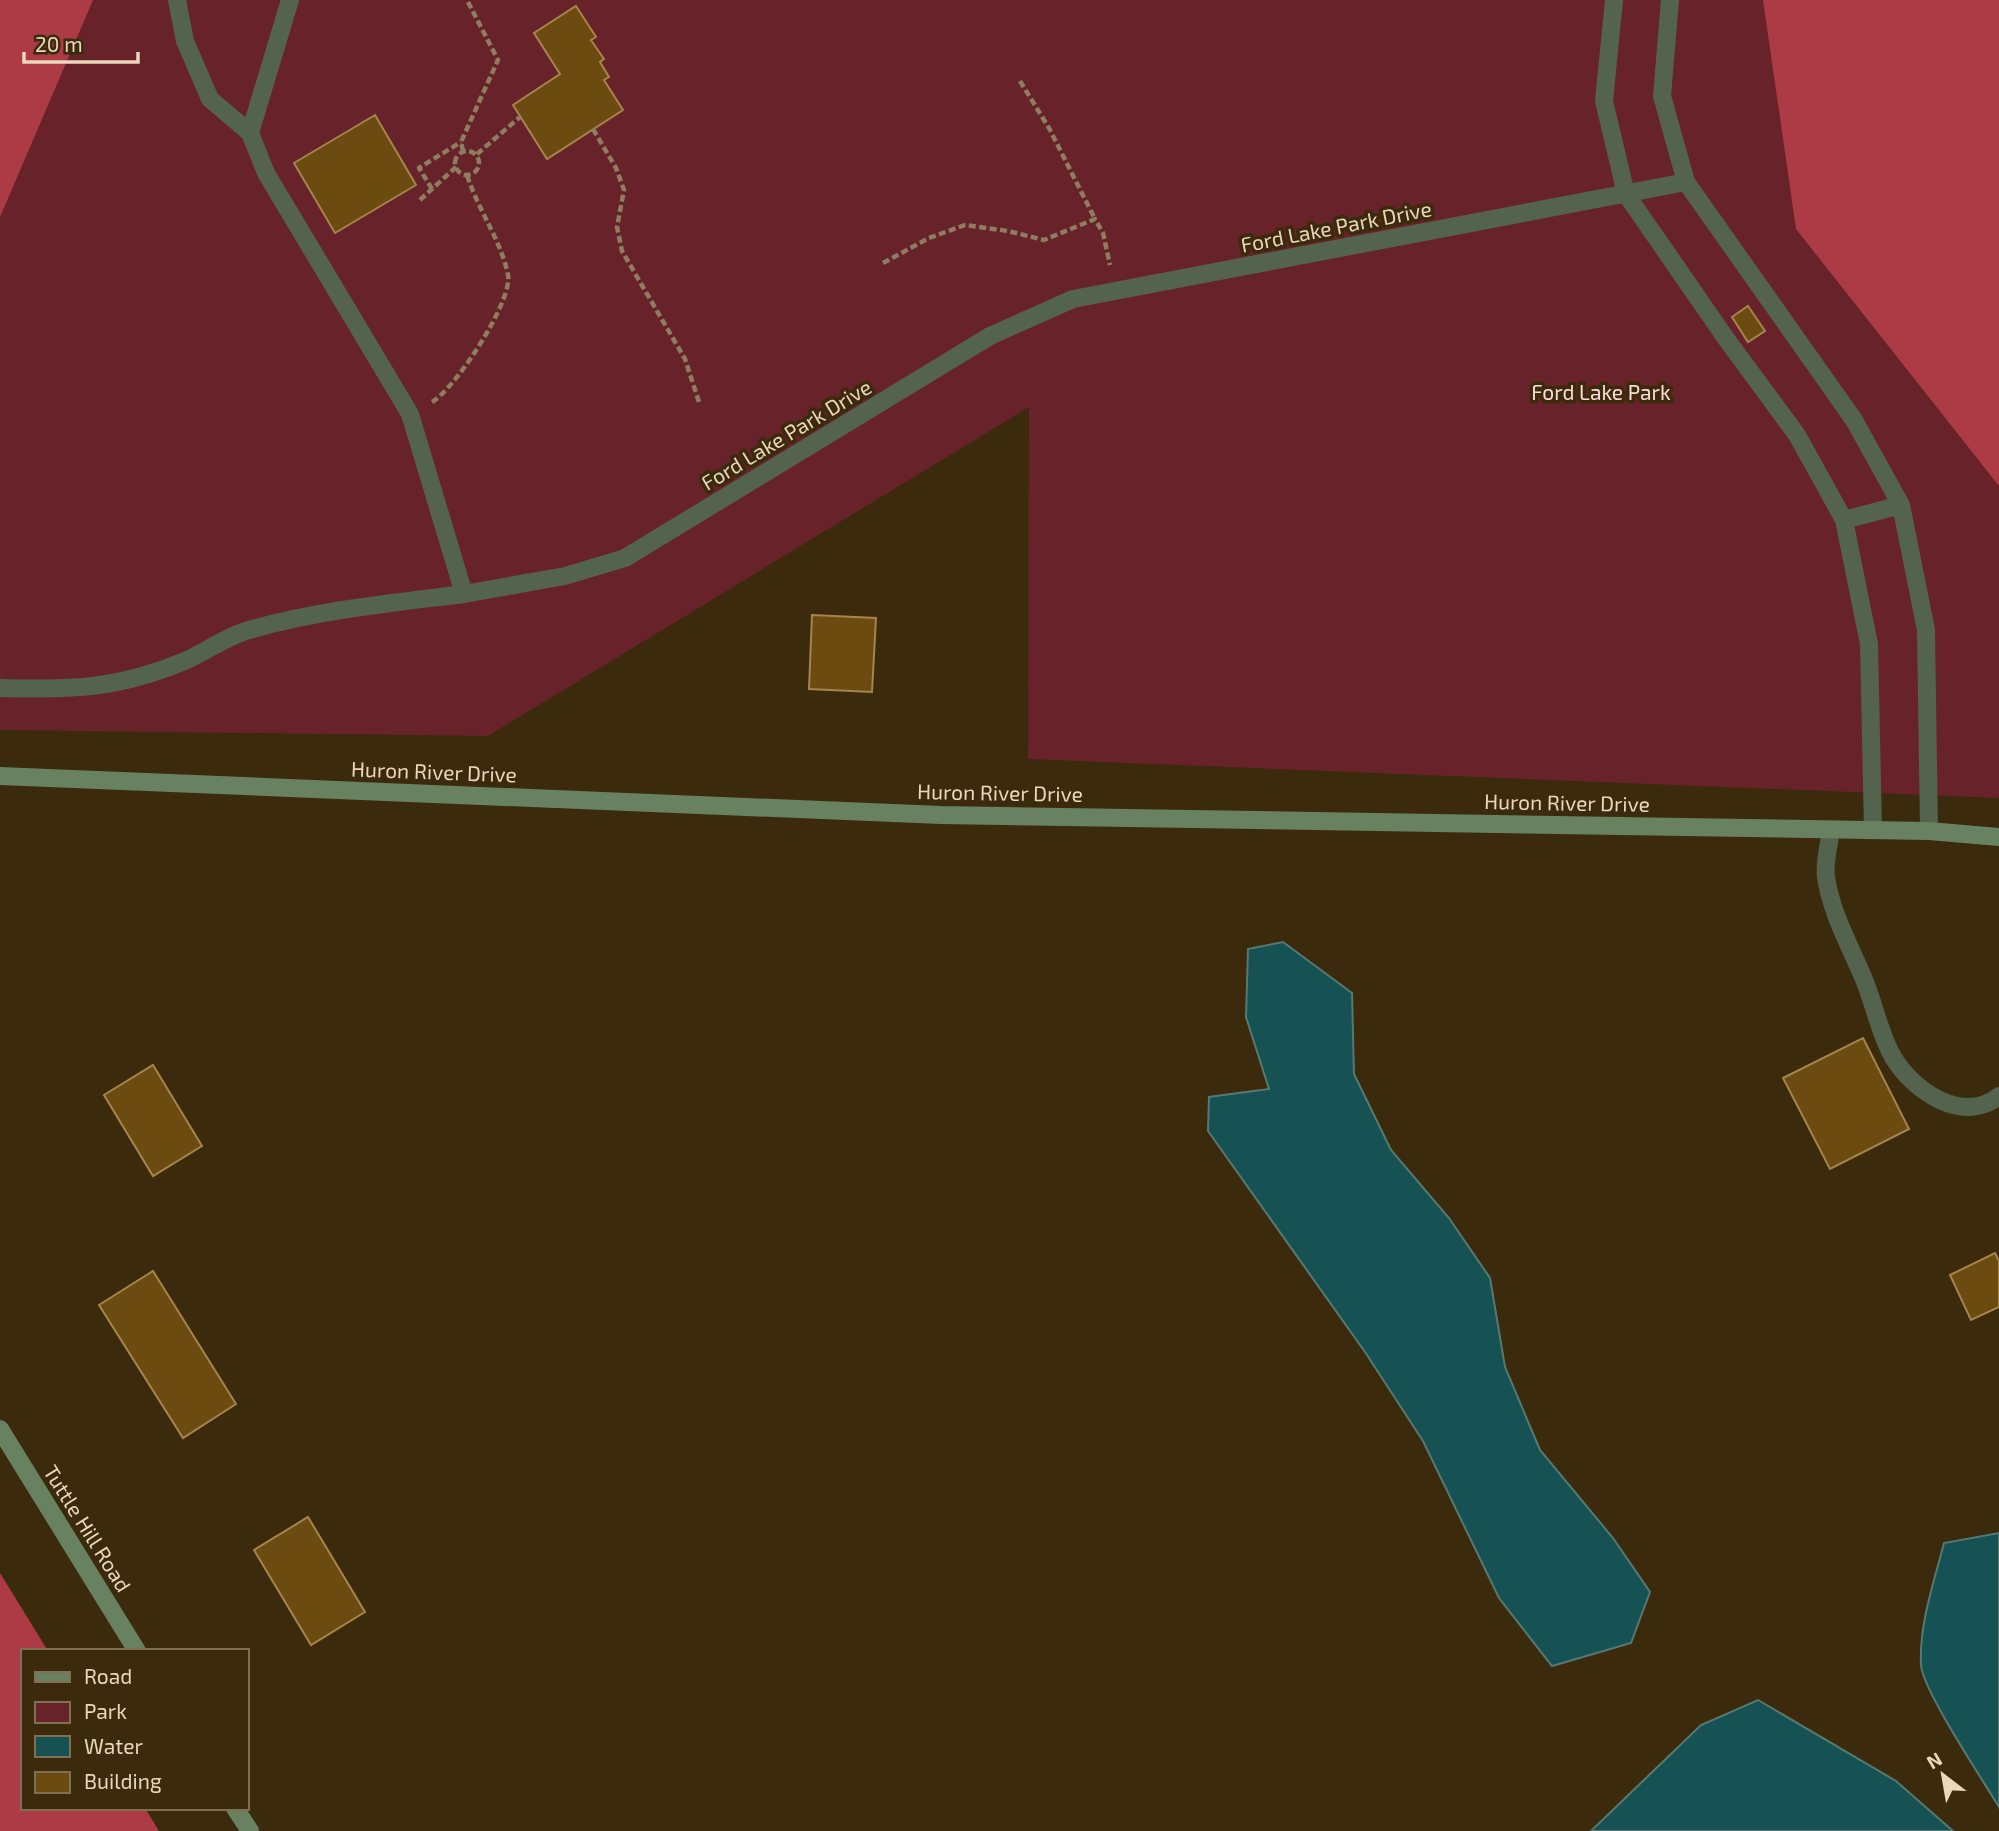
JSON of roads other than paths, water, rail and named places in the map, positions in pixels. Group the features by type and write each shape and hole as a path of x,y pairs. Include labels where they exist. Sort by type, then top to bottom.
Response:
{"main road":[{"name":"Huron River Drive","path":"0,776 941,815 1929,831 1999,837"},
{"name":"Tuttle Hill Road","path":"0,1429 136,1649"},
{"path":"236,1810 250,1831"}],"lane":[{"path":"177,0 185,41 210,99 250,133 266,173 410,414 464,594"},
{"path":"250,133 290,0"},
{"path":"1614,0 1604,101 1626,194 1727,340 1797,435 1844,520 1869,644 1873,830"},
{"path":"1670,0 1662,96 1686,182 1854,420 1901,505 1926,630 1929,831"},
{"name":"Ford Lake Park Drive","path":"0,688 71,690 126,681 186,660 245,631 305,615 464,594 565,576 625,558 990,336 1073,299 1686,182"},
{"path":"1844,520 1901,505"},
{"path":"1831,830 1825,875 1836,917 1865,979 1893,1058 1927,1093 1950,1106 1977,1106 1999,1096"}],"water":[{"path":"1283,942 1352,993 1354,1074 1391,1150 1449,1218 1490,1278 1505,1367 1540,1450 1613,1538 1650,1592 1631,1643 1552,1666 1499,1598 1423,1441 1365,1352 1208,1131 1209,1097 1269,1089 1246,1017 1248,949"},
{"path":"1999,1533 1999,1807 1932,1694 1921,1665 1921,1650 1925,1619 1944,1543"},
{"path":"1758,1700 1896,1781 1953,1831 1591,1831 1701,1725"}],"park label":[{"name":"Ford Lake Park","path":"1601,391"}]}
